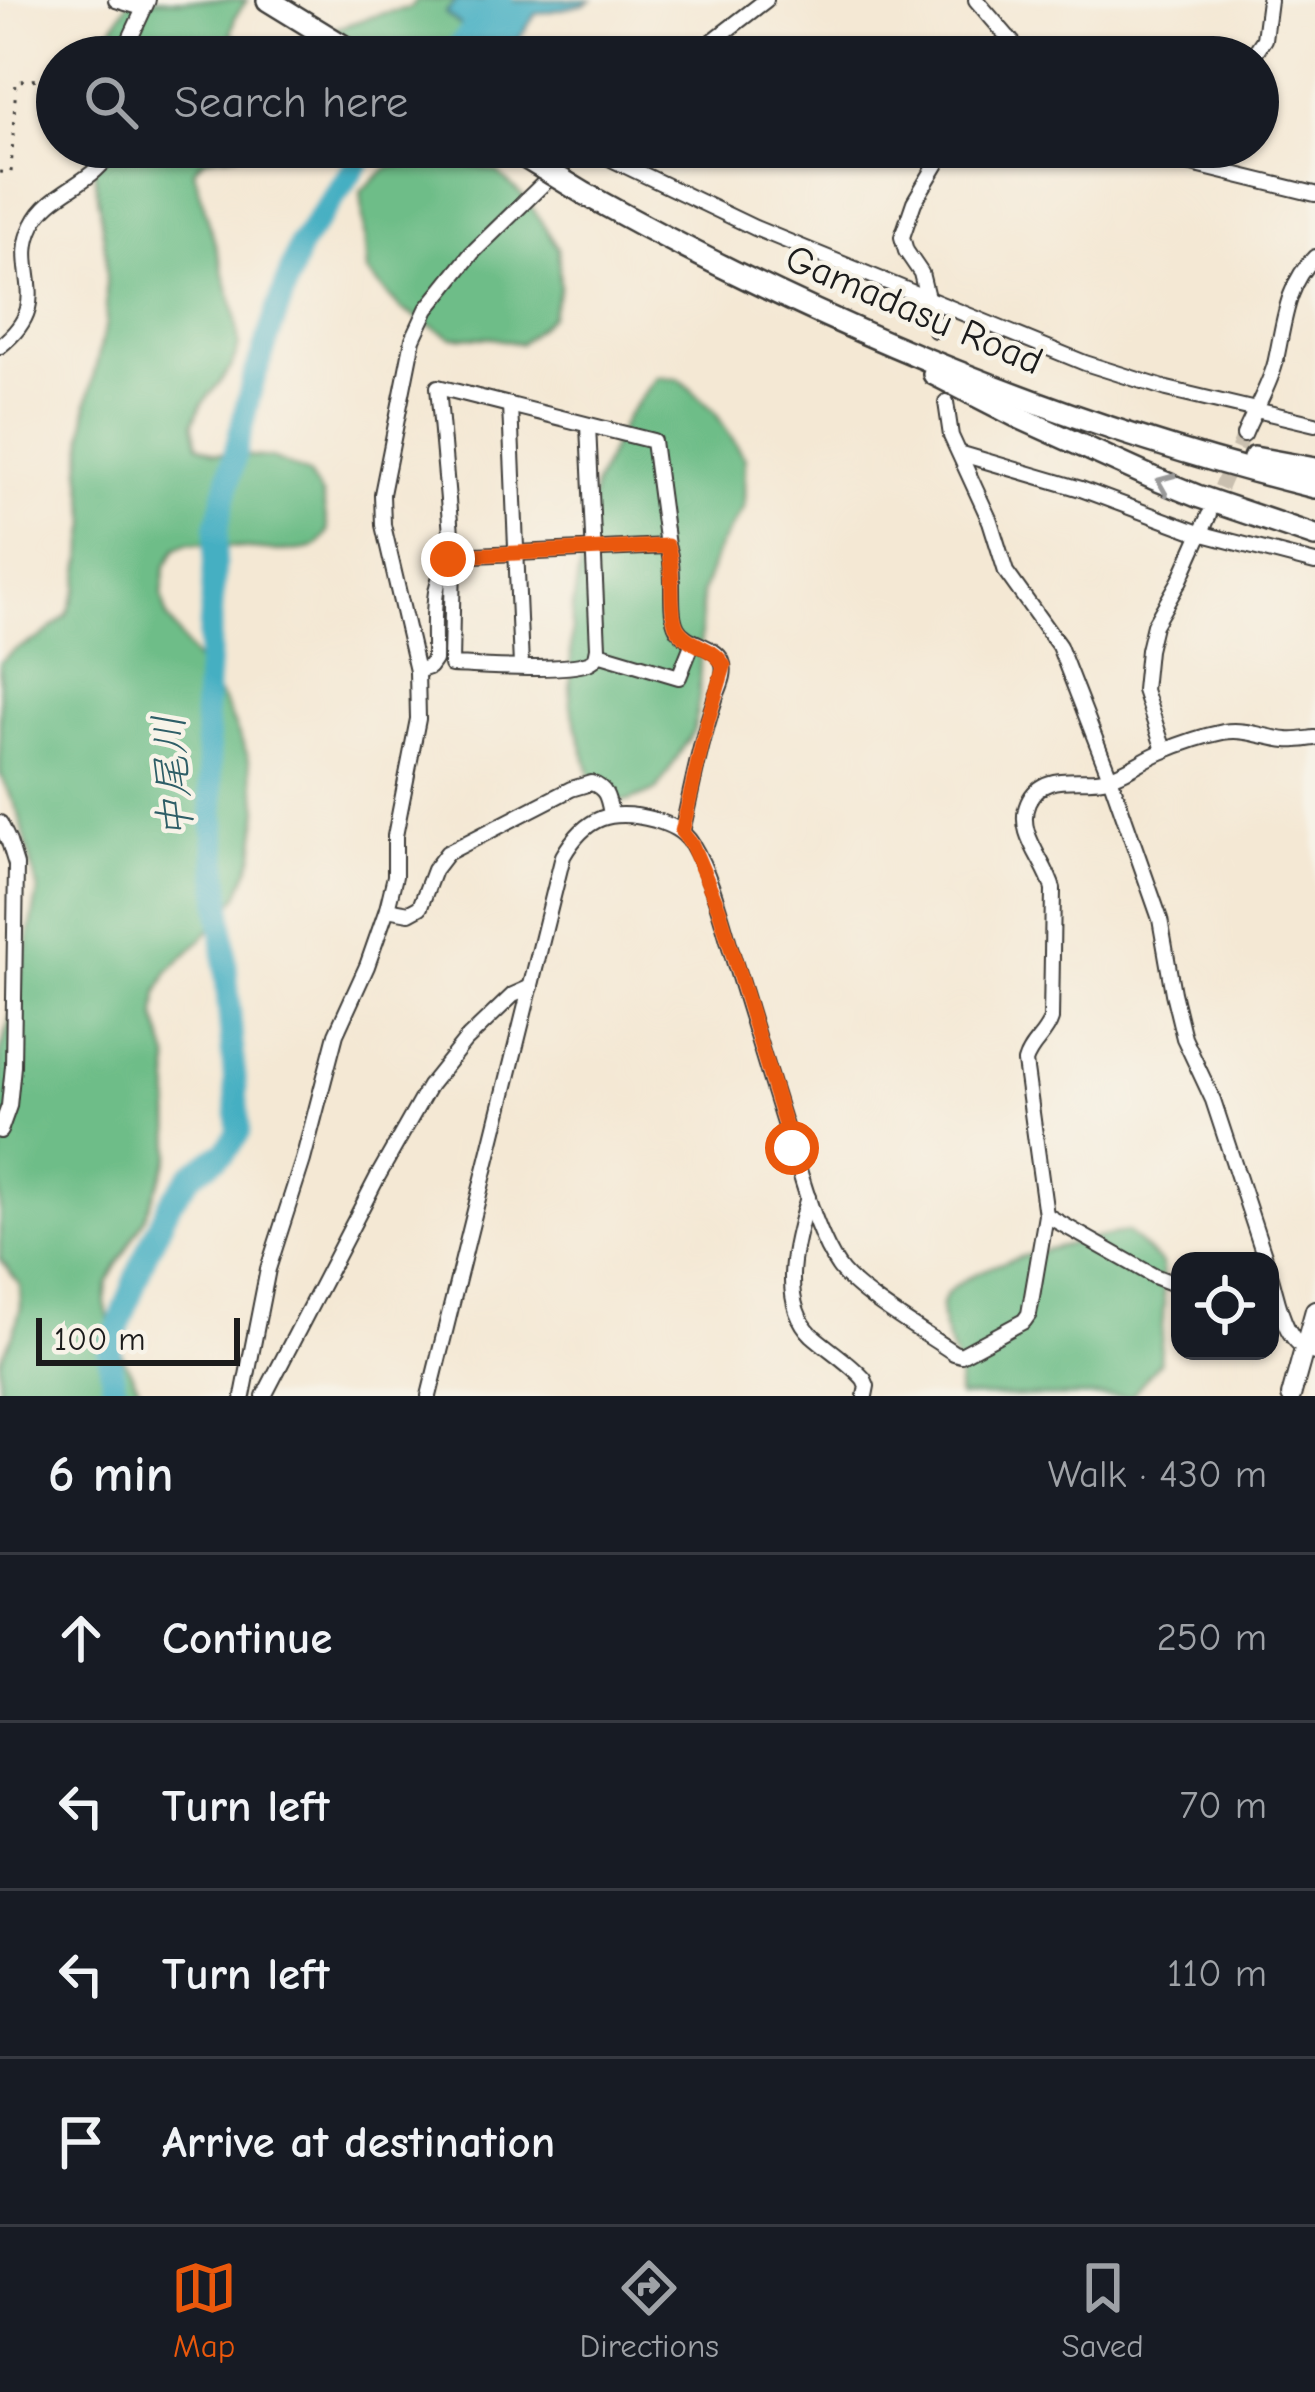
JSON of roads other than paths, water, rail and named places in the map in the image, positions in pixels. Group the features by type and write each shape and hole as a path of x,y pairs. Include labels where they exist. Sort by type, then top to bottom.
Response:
{"highway":[{"path":"272,2 327,36"},
{"name":"Gamadasu Road","path":"542,168 686,249 861,332 1135,435 1315,487"},
{"path":"861,332 971,395 1153,478 1315,536"},
{"path":"1135,435 1315,469"}],"main road":[{"path":"1291,1396 1310,1352 1315,1310"}],"street":[{"path":"116,0 145,4 134,36"},
{"path":"719,36 766,0"},
{"path":"976,0 1007,36"},
{"path":"1264,36 1269,0"},
{"path":"0,346 29,310 27,249 33,224 48,203 99,168"},
{"path":"243,1396 268,1269 336,1034 367,966 394,876 394,836 418,719 417,671 383,525 382,494 412,339 427,309 472,253 561,168"},
{"path":"628,168 755,228 1085,363 1315,424"},
{"path":"934,168 914,202 902,236 921,273 935,330"},
{"path":"1208,168 1315,194"},
{"path":"1244,435 1268,384 1281,323 1298,279 1315,257"},
{"path":"588,424 598,653 589,662 451,665 453,556 438,387 588,424 653,441 672,558 675,625 716,654 724,666 682,832"},
{"path":"946,403 948,426 990,521 1006,572 1059,646 1110,778 1160,919 1184,1038 1213,1100 1263,1252"},
{"path":"510,405 521,666"},
{"path":"962,454 1081,489 1199,533 1315,563"},
{"path":"1164,750 1144,690 1148,650 1154,625 1209,515"},
{"path":"417,671 434,660 435,598 444,565 453,556 667,546"},
{"path":"598,653 679,677 693,642"},
{"path":"429,1396 563,856 590,824 611,814 644,817 682,832 692,845 719,909 808,1197 836,1263 846,1276 961,1355 1024,1321 1029,1313 1046,1215 1025,1062 1052,1019 1052,889 1029,842 1028,804 1045,785 1057,780 1110,778 1164,750 1221,733 1315,738"},
{"path":"387,909 415,911 446,853 571,789 591,783 602,788 611,814"},
{"path":"0,824 16,865 13,1066 10,1106 0,1132"},
{"path":"264,1396 429,1085 465,1041 513,995 531,987"},
{"path":"808,1197 793,1246 800,1319 864,1378 865,1396"},
{"path":"1046,1215 1171,1283"},
{"path":"1279,1303 1292,1337 1310,1352"},
{"path":"1279,1326 1287,1328"}],"water":[{"path":"457,0 591,0 536,14 521,36 474,36 445,13"}],"waterway":[{"name":"中尾川","path":"468,36 501,0"},
{"name":"中尾川","path":"115,1396 109,1352 144,1258 171,1201 192,1174 225,1152 239,1132 205,711 217,527 252,384 300,245 354,168"}],"tunnel":[{"path":"1212,507 1244,435"}]}
